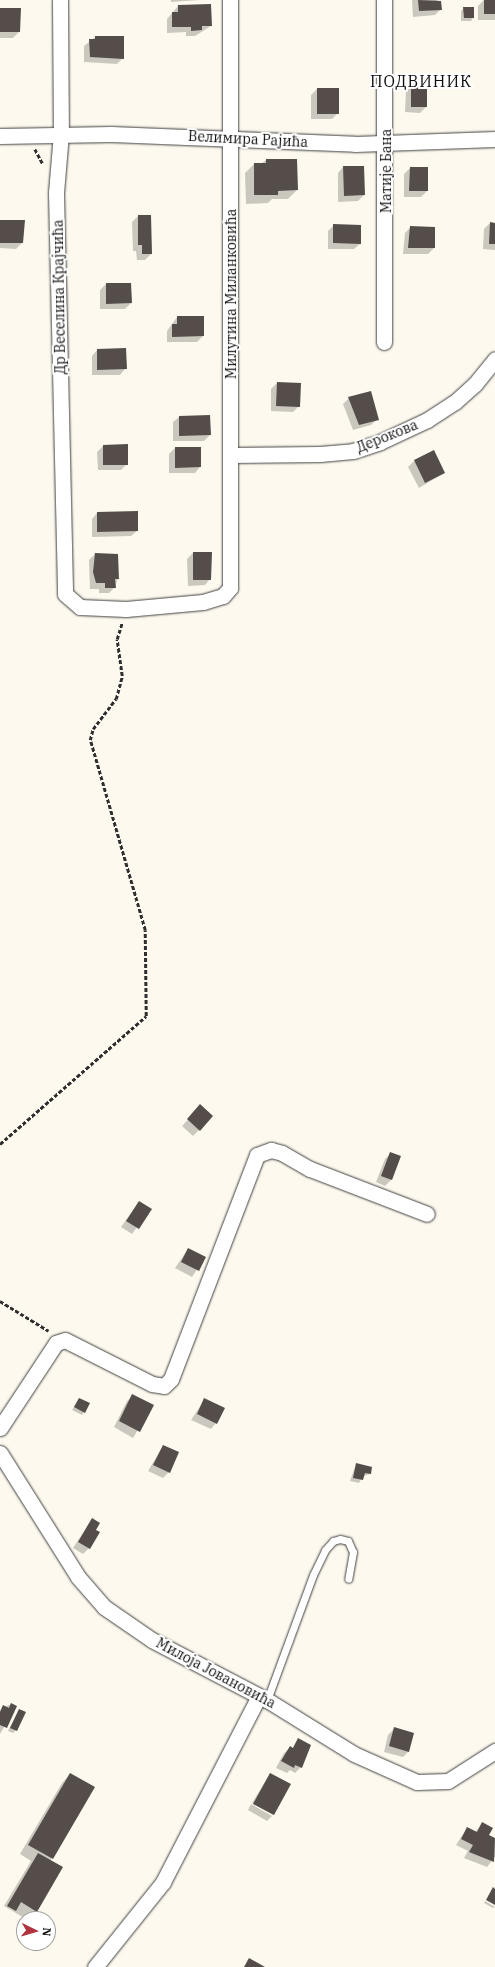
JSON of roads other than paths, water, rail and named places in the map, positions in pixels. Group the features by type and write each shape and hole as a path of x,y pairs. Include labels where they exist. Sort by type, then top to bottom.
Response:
{"street":[{"name":"Др Веселина Крајчића","path":"60,0 61,133 56,193 65,594 80,607 126,609"},
{"name":"Милутина Миланковића","path":"126,609 203,602 223,596 230,588 232,455 230,0"},
{"name":"Матије Бана","path":"384,0 386,144 384,342"},
{"name":"Велимира Рајића","path":"0,136 61,133 231,137 386,144 495,139"},
{"name":"Дерокова","path":"232,455 320,454 353,451 380,442 427,420 455,402 475,384 495,359"},
{"path":"0,1428 56,1343 65,1340 152,1384 164,1386 171,1379 257,1155 271,1150 282,1152 310,1169 427,1214"},
{"name":"Милоја Јовановића","path":"0,1453 78,1576 104,1607 152,1640 263,1698 354,1754 417,1782 448,1781 495,1751"},
{"path":"95,1967 163,1882 263,1698"}],"lane":[{"path":"263,1698 313,1576 325,1550 333,1541 340,1539 348,1542 353,1552 348,1579"}],"district":[{"name":"ПОДВИНИК","path":"421,81"}]}
